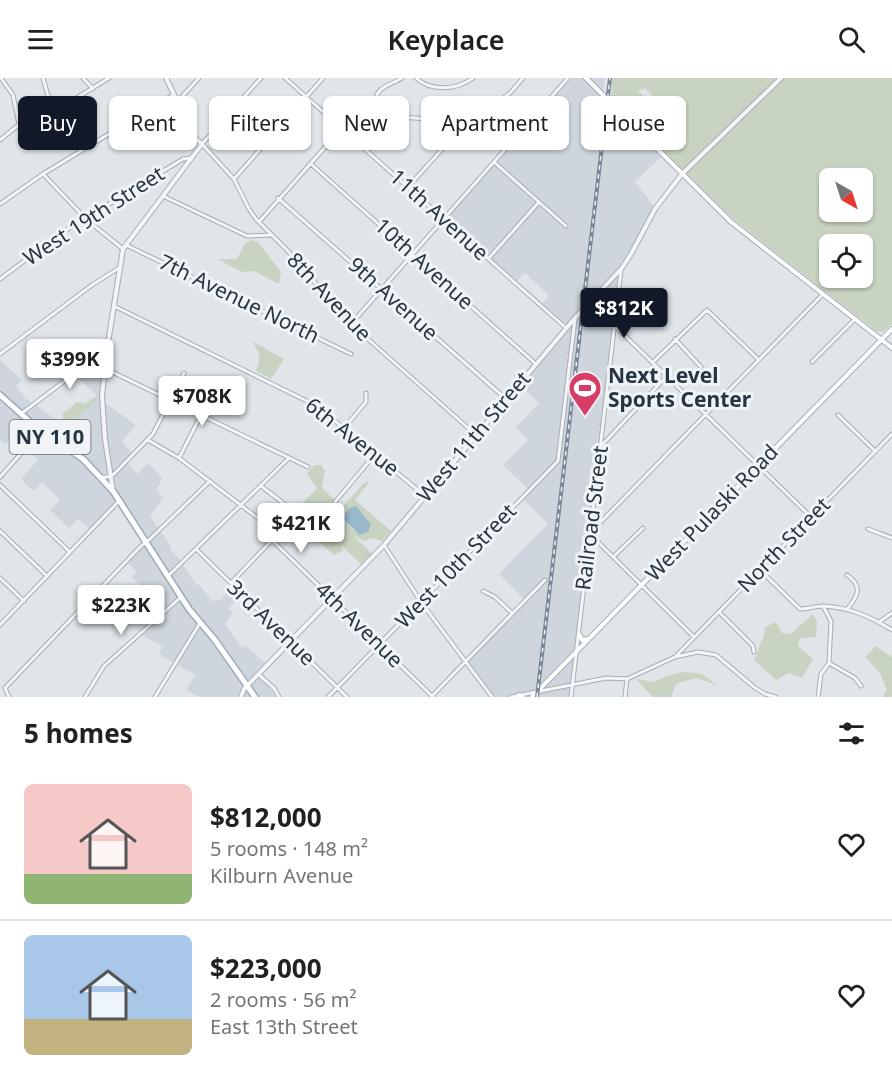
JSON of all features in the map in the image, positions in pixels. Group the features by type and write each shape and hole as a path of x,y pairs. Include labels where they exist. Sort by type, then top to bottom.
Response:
{"main road":[{"path":"586,78 731,222 892,348"},
{"name":"West Pulaski Road","path":"532,697 892,329"},
{"name":"NY 110","path":"0,394 41,431 83,459 101,477 181,597 255,697"},
{"path":"579,634 582,640 589,639"}],"street":[{"path":"1,78 13,95 18,118"},
{"path":"43,78 48,96"},
{"path":"83,78 93,89"},
{"path":"81,96 109,78"},
{"path":"0,204 43,174 174,94 166,78"},
{"path":"183,96 199,78"},
{"path":"113,492 105,439 102,396 113,306 124,247 202,144 261,78"},
{"name":"11th Avenue","path":"285,78 306,96"},
{"path":"308,96 323,78"},
{"path":"402,78 381,88 376,96 378,108 387,116 421,118"},
{"path":"416,78 427,85 456,87 473,78"},
{"path":"506,96 523,78"},
{"path":"552,96 568,78"},
{"name":"West 11th Street","path":"241,697 248,686 384,545 566,328 622,268 655,209 682,174 781,78"},
{"name":"11th Avenue","path":"311,101 323,111"},
{"path":"0,140 18,124"},
{"path":"197,140 234,179 249,209 271,235"},
{"path":"234,179 260,150"},
{"path":"259,222 323,150"},
{"name":"11th Avenue","path":"367,150 566,328"},
{"path":"408,187 441,150"},
{"path":"351,324 504,150"},
{"name":"West 19th Street","path":"0,279 60,234 183,159 191,158"},
{"path":"494,162 566,226"},
{"name":"10th Avenue","path":"311,164 536,364"},
{"name":"7th Avenue North","path":"43,174 86,219 124,247 351,354"},
{"name":"8th Avenue","path":"163,196 247,236 271,235 287,250 351,324 476,435"},
{"name":"9th Avenue","path":"278,198 506,399"},
{"path":"488,259 539,202"},
{"path":"0,354 92,285 119,268"},
{"name":"Railroad Street","path":"572,697 622,268"},
{"path":"694,637 591,533 823,294"},
{"name":"6th Avenue","path":"113,306 317,406 425,496"},
{"path":"652,363 707,310 759,360"},
{"name":"West 10th Street","path":"328,697 558,461 575,318"},
{"path":"812,362 855,319"},
{"path":"615,326 811,517"},
{"path":"675,339 701,367"},
{"path":"21,414 107,349"},
{"path":"105,368 309,467"},
{"path":"101,477 111,475 153,434 184,373"},
{"path":"601,446 666,377"},
{"path":"345,427 366,402 366,393"},
{"path":"179,458 201,415"},
{"path":"838,415 875,451"},
{"path":"0,477 41,431"},
{"name":"North Street","path":"675,657 892,434"},
{"name":"4th Avenue","path":"148,440 179,458 262,522 272,540 432,697"},
{"path":"335,502 376,453"},
{"path":"168,576 289,458"},
{"path":"9,697 2,688 146,542 210,481"},
{"path":"0,485 70,552"},
{"path":"261,486 291,509 268,532"},
{"path":"0,624 119,501"},
{"path":"613,557 643,528"},
{"path":"868,529 892,538"},
{"path":"0,531 47,576"},
{"path":"231,584 272,540"},
{"path":"384,545 421,602 492,697"},
{"name":"3rd Avenue","path":"196,549 347,697"},
{"path":"760,570 800,609 823,606 848,608 892,630"},
{"path":"847,575 856,581 857,586 853,602 848,608"},
{"path":"0,578 24,601"},
{"path":"432,697 545,580"},
{"path":"483,591 495,597 512,613"},
{"path":"85,697 104,666 181,597"},
{"path":"818,697 821,674 829,663 831,621 823,606"},
{"path":"719,612 753,646 753,652"},
{"path":"879,622 892,613"},
{"path":"155,697 200,623"},
{"path":"512,697 606,678 627,679 675,657 698,652 716,655 760,691 776,697"},
{"path":"829,663 855,678 861,686"},
{"path":"259,675 274,688 279,697"},
{"path":"625,697 627,679"}],"shaded area":[{"path":"572,78 605,78 603,96 581,96 581,150 654,150 661,157 635,182 654,206 621,266 570,697 493,697 468,661 526,601 499,574 548,524 523,499 531,492 503,465 528,440 516,427 539,403 521,386 570,328 542,303 549,296 525,273 517,281 446,218 507,150 569,150 569,96 556,96"},
{"path":"106,351 101,400 136,425 122,442 133,454 126,461 137,474 148,463 162,478 157,490 163,498 150,516 171,547 170,549 197,586 199,584 212,601 220,600 232,588 240,597 228,608 233,613 225,624 242,648 245,645 269,666 260,676 276,697 199,697 186,690 195,675 159,654 163,647 140,634 150,626 129,603 143,588 132,577 137,573 127,562 147,543 121,501 92,531 78,519 69,528 50,510 60,500 42,482 33,491 21,479 38,460 26,450 28,447 15,434 5,445 0,440 0,360 22,380 16,386 25,398 60,422 54,428 97,400 95,397 97,395 74,375"}],"green space":[{"path":"612,78 779,78 684,169 680,168 662,150 686,150 686,96 653,96 645,88 638,91 644,96 611,96"},
{"path":"784,78 892,78 892,324 883,332 876,331 821,288 873,288 873,234 819,234 819,286 733,219 686,173"},
{"path":"253,240 258,242 281,272 279,284 254,271 242,272 217,259 237,259 245,243"},
{"path":"252,341 284,359 271,379 256,371 259,355"},
{"path":"95,397 97,400 58,433 54,428 63,419 62,414 77,402 84,404"},
{"path":"314,465 321,465 325,471 322,488 342,507 365,482 370,481 355,500 391,531 382,541 373,538 364,541 353,535 372,554 362,565 341,545 344,550 334,555 301,526 303,522 293,513 317,488 307,474","holes":["354,506 368,520 371,527 369,531 361,533 342,519 345,512"]},
{"path":"812,614 817,621 816,637 800,638 798,646 813,659 802,678 789,673 776,680 754,660 765,627 776,622 782,633 791,634"},
{"path":"876,646 892,657 892,697 883,697 887,690 880,673 865,657"},
{"path":"685,672 702,674 717,685 696,678 676,684 671,697 653,697 636,679 654,682 669,675"}],"water":[{"path":"356,506 371,524 369,531 360,535 342,516 351,507"}],"railway":[{"path":"537,697 610,78"}],"place":[{"name":"Next Level Sports Center","path":"585,417"}]}
